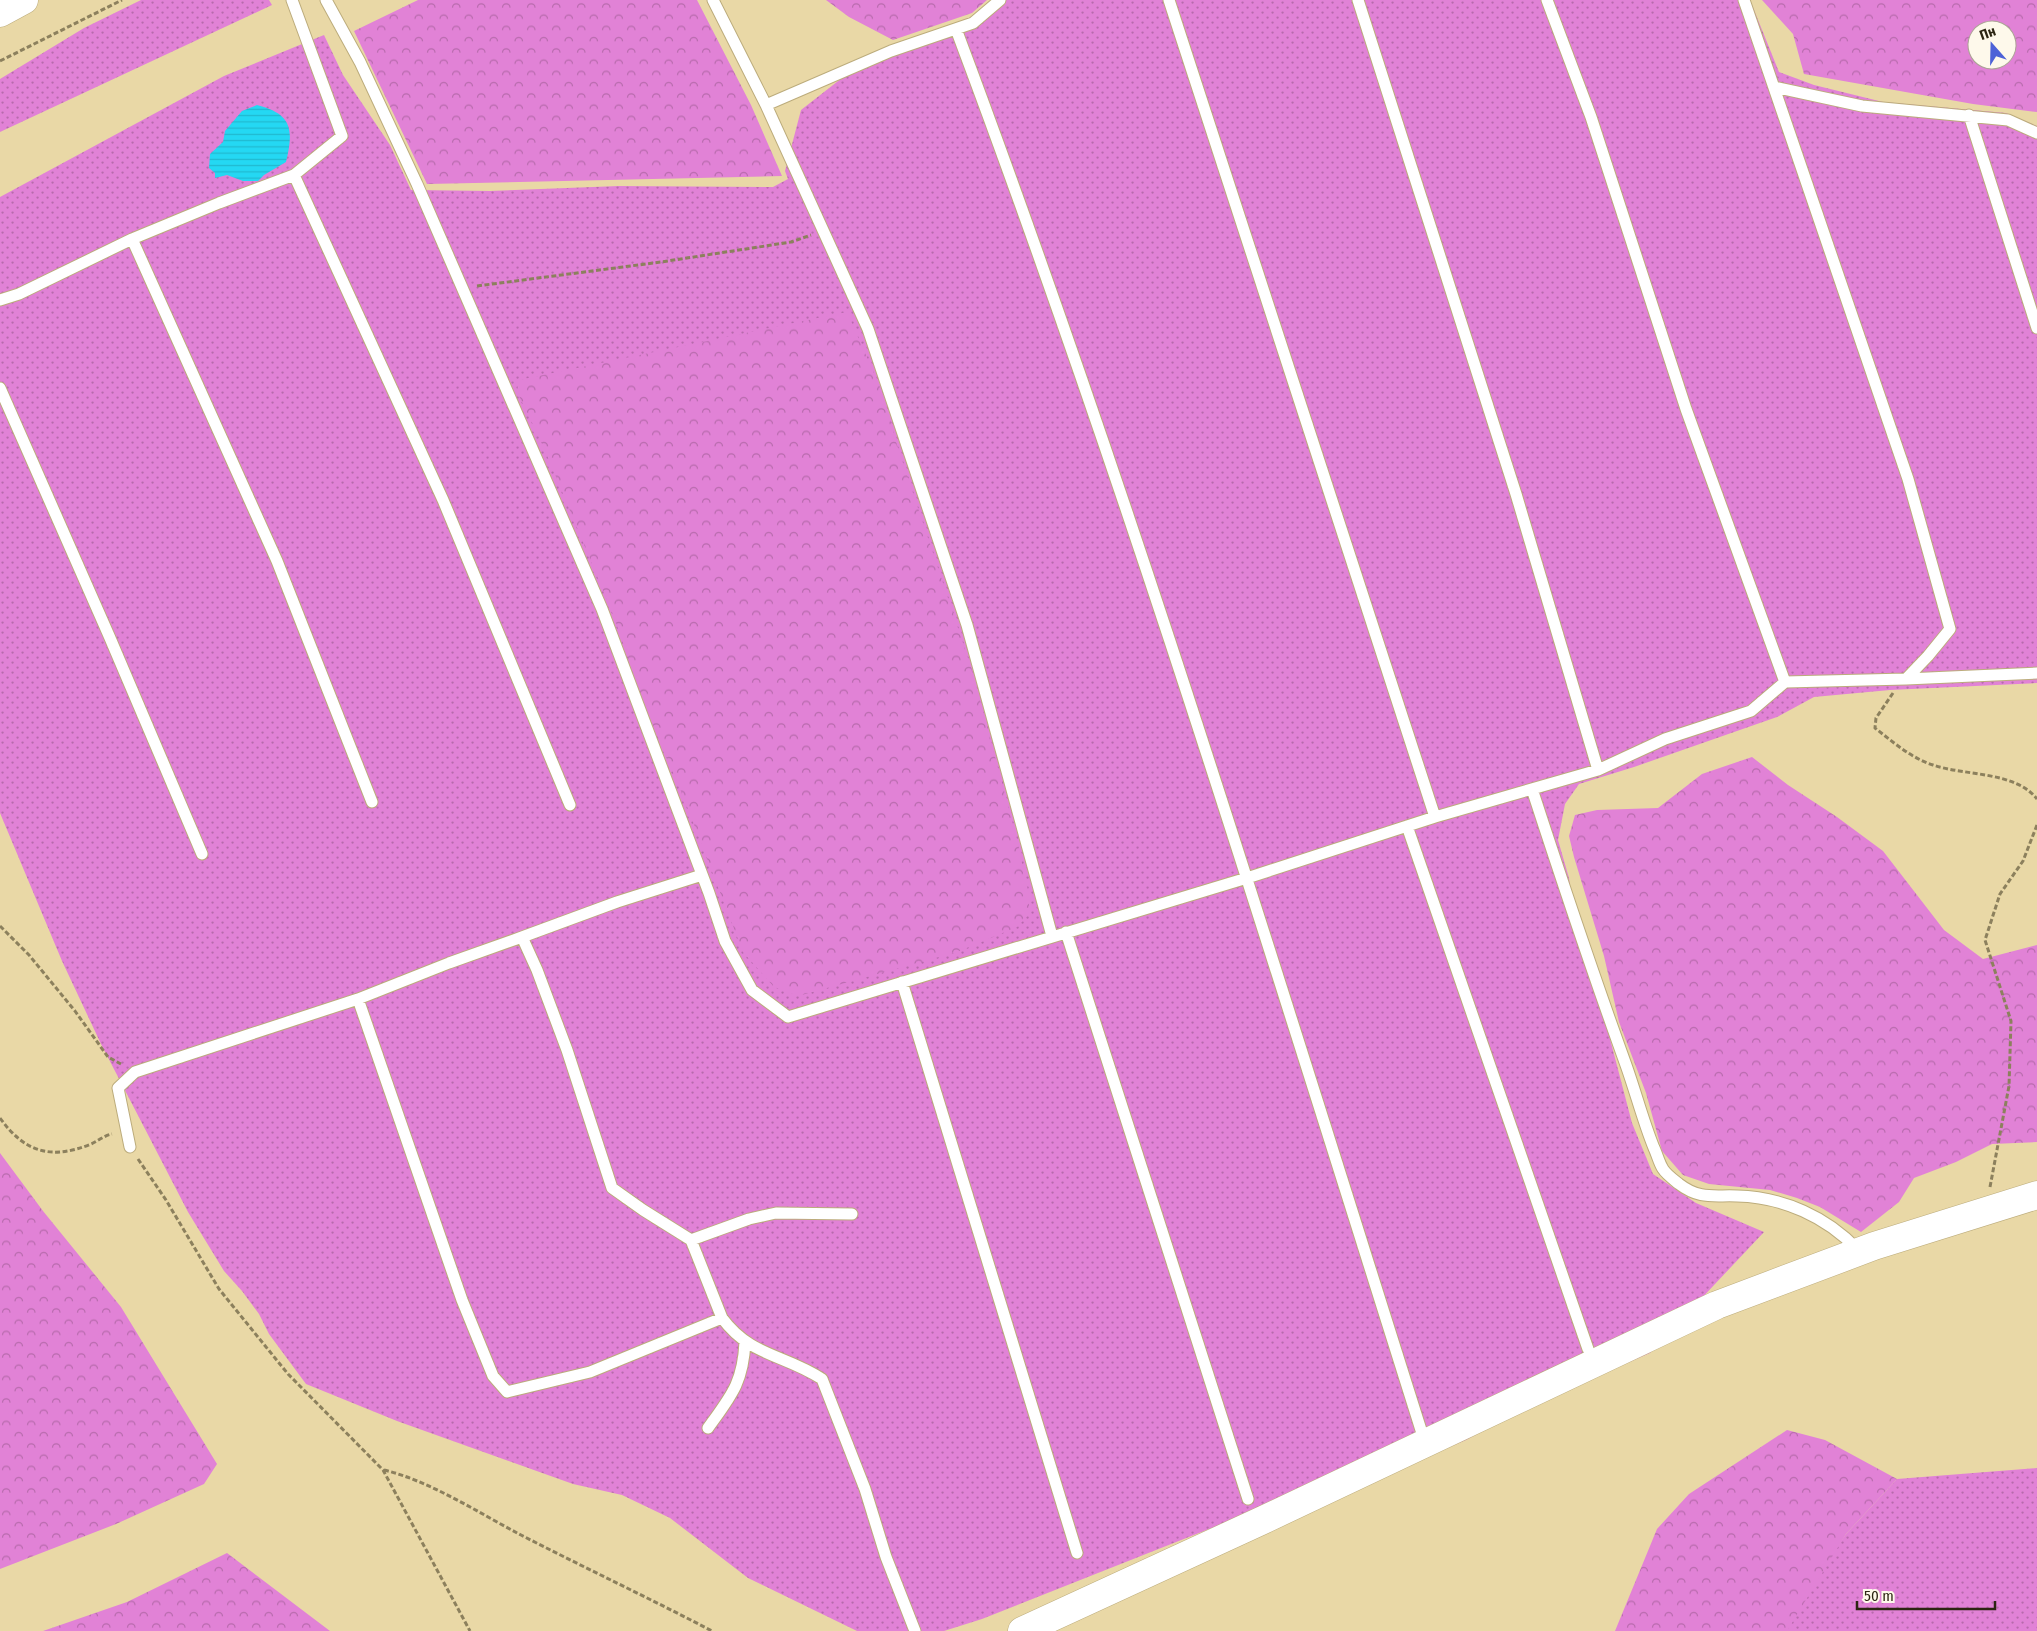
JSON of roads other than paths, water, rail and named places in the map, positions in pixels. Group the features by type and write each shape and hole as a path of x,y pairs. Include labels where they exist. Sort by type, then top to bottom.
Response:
{"street":[{"path":"0,13 24,0"},
{"path":"1022,1631 1263,1520 1717,1305 1859,1252 2037,1195"}],"lane":[{"path":"0,300 19,294 132,239 219,203 294,176 342,136 292,0"},
{"path":"326,0 368,80 417,184 602,609 726,941 752,990 788,1017 1247,878 1435,817 1598,770 1665,739 1751,711 1785,682 2037,673"},
{"path":"713,0 766,104 868,329 964,616 1052,936"},
{"path":"766,104 891,51 973,23 1000,0"},
{"path":"1169,0 1435,817"},
{"path":"1358,0 1516,494 1598,770"},
{"path":"1547,0 1591,117 1686,409 1785,682"},
{"path":"1744,0 1908,479 1950,629 1906,679"},
{"path":"956,29 1010,174 1136,534 1247,878 1421,1430"},
{"path":"1774,87 1862,106 2008,120 2037,132"},
{"path":"1969,115 2037,328"},
{"path":"294,176 443,500 570,805"},
{"path":"132,239 277,561 372,802"},
{"path":"0,388 202,854"},
{"path":"1532,789 1565,892 1604,998 1651,1142 1663,1170 1681,1186 1708,1197 1738,1196 1775,1201 1804,1211 1832,1227 1859,1252"},
{"path":"1407,826 1588,1349"},
{"path":"130,1147 118,1088 135,1072 358,999 449,963 616,902 702,876"},
{"path":"1066,932 1248,1500"},
{"path":"522,937 538,970 612,1188 691,1240 722,1318 730,1329 745,1342 761,1352 806,1369 822,1379 865,1488 886,1557 915,1631"},
{"path":"902,982 1077,1553"},
{"path":"358,999 462,1300 493,1376 507,1392 590,1372 722,1318"},
{"path":"691,1240 748,1219 776,1213 852,1214"},
{"path":"708,1428 731,1398 739,1382 744,1359 745,1342"}],"water":[{"path":"257,105 277,113 284,118 288,125 290,140 286,162 264,175 258,181 243,181 227,175 215,178 215,173 209,168 210,154 223,142 225,131 242,111"}]}
